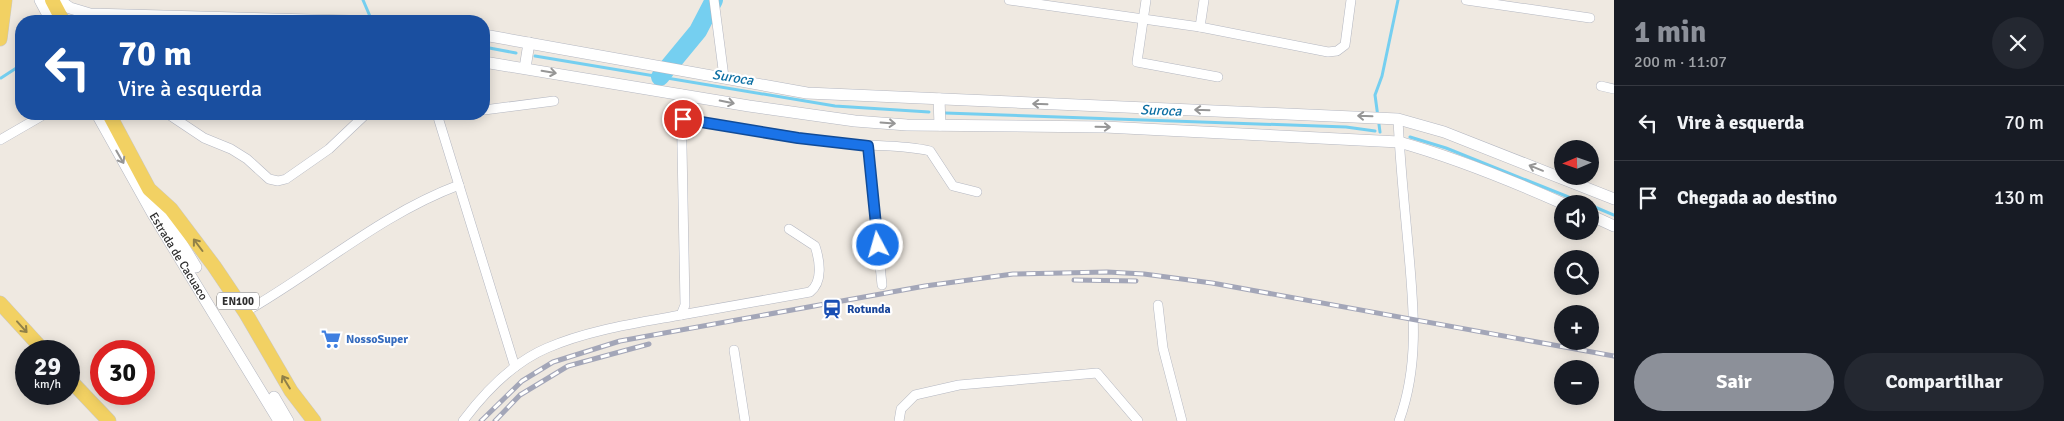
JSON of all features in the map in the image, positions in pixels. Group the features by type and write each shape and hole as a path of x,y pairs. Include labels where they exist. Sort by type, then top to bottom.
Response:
{"main road":[{"path":"0,39 5,0"},
{"path":"40,0 48,15"},
{"path":"52,0 60,15"},
{"path":"59,0 70,8 90,14 127,15"},
{"path":"490,36 807,92 1398,119 1444,132 1614,199"},
{"path":"524,68 529,44"},
{"path":"490,63 803,115 855,121 940,125 1104,127 1399,142 1476,167 1554,200"},
{"path":"939,99 940,125"},
{"name":"Estrada de Cacuaco","path":"101,120 154,216 279,421"},
{"name":"Estrada de Cacuaco","path":"112,120 149,189 288,421"},
{"name":"EN100","path":"149,189 171,209 245,312 291,391 314,421"},
{"path":"1599,219 1614,226"},
{"path":"0,303 34,340"},
{"path":"80,391 109,421"}],"street":[{"path":"714,0 724,78"},
{"path":"1009,0 1053,4 1142,20 1200,27 1328,52 1337,51 1345,45 1351,0"},
{"path":"1146,0 1137,62 1218,77"},
{"path":"1200,27 1204,0"},
{"path":"1466,0 1590,18"},
{"path":"1601,86 1614,89"},
{"path":"682,94 685,305 682,315"},
{"path":"490,109 554,101"},
{"path":"683,119 798,138 868,146 886,144 909,146 930,151 953,186 977,192"},
{"path":"1398,119 1414,326 1408,398 1399,421"},
{"path":"0,140 35,120"},
{"path":"177,120 204,138 231,149 247,159 269,179 278,181 286,179 328,149 359,120"},
{"path":"439,120 515,367"},
{"path":"868,146 882,285"},
{"path":"245,312 278,293 380,224 434,194 459,185"},
{"path":"463,421 477,403 515,367 546,348 589,335 682,315 810,292 815,288 819,271 815,246 789,229"},
{"path":"1158,305 1163,348 1182,421"},
{"path":"734,350 746,421"},
{"path":"898,421 901,409 915,395 959,385 1097,373 1138,421"}],"waterway":[{"path":"363,0 369,15"},
{"path":"660,77 698,31 714,0"},
{"path":"1380,132 1375,95 1382,76 1398,0"},
{"name":"Suroca","path":"490,48 516,53"},
{"name":"Suroca","path":"535,56 835,106 929,112"},
{"name":"Suroca","path":"1,78 15,69"},
{"name":"Suroca","path":"945,113 1346,127 1375,131"},
{"path":"1410,137 1446,148 1564,195"},
{"path":"1599,209 1614,215"}],"railway":[{"path":"481,421 522,381 553,362 620,341 925,286 1013,274 1107,272 1144,274 1212,283 1614,356"},
{"path":"1074,280 1136,281"},
{"path":"495,421 520,395 568,366 649,344"}],"place":[{"name":"Rotunda","path":"832,309"},
{"name":"NossoSuper","path":"331,339"}],"route":[{"path":"683,119 798,138 868,146 878,245"}]}
